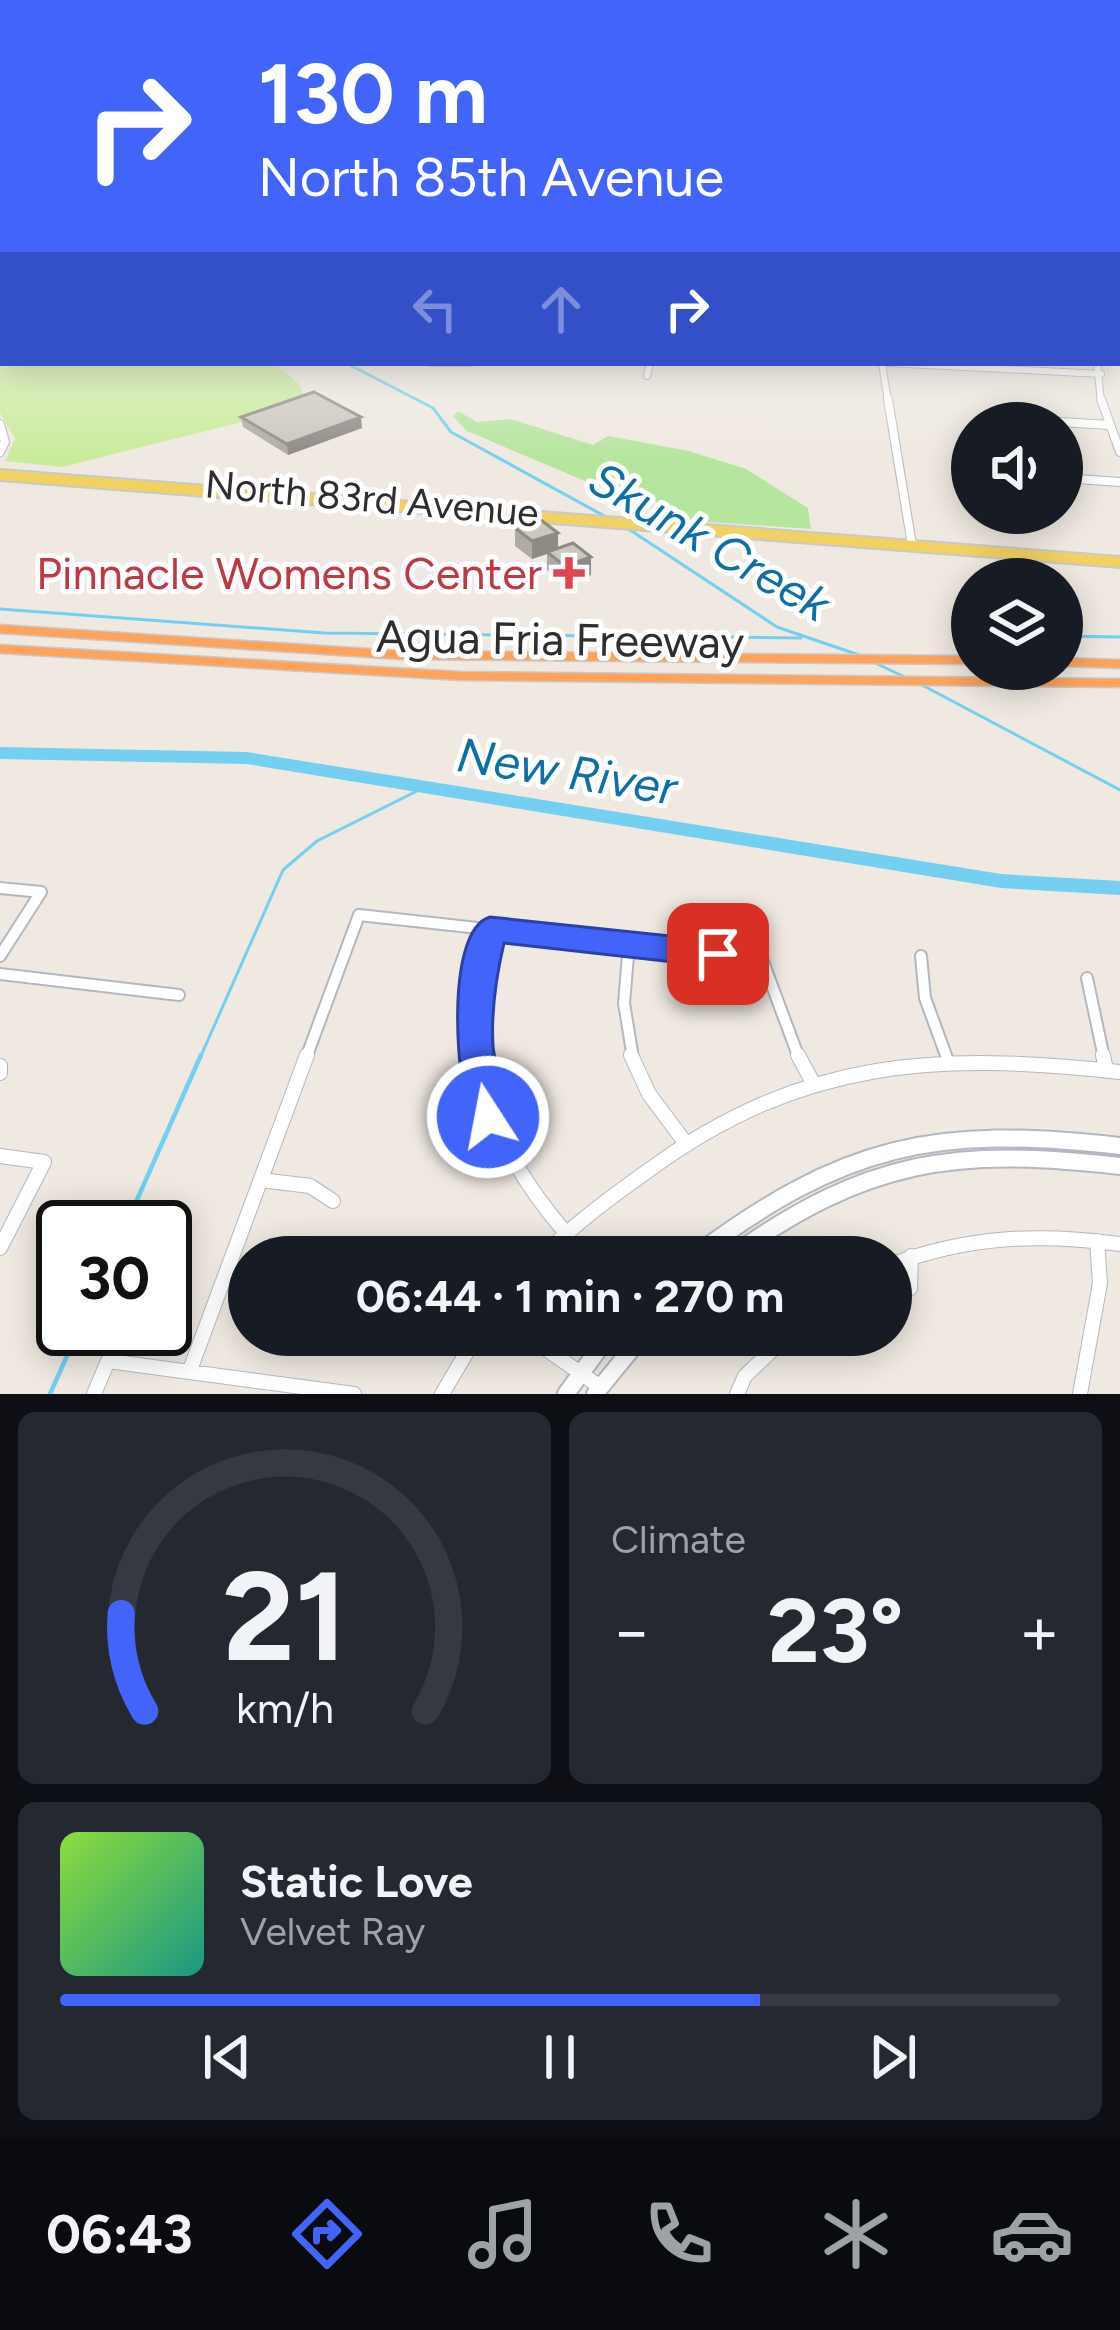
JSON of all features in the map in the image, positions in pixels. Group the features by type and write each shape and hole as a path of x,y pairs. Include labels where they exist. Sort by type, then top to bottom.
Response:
{"highway":[{"name":"Agua Fria Freeway","path":"0,629 400,655 951,660"},
{"name":"Agua Fria Freeway","path":"0,649 461,676 1120,683"},
{"path":"1083,663 1120,664"}],"main road":[{"name":"North 83rd Avenue","path":"0,471 1120,562"}],"street":[{"path":"647,376 649,366"},
{"path":"885,366 912,544"},
{"path":"944,366 1101,374"},
{"path":"1098,366 1100,400 1120,452"},
{"path":"1083,423 1109,425"},
{"path":"0,424 5,442 0,452"},
{"path":"1083,479 1120,482"},
{"path":"0,888 40,892 0,956"},
{"path":"190,1370 359,915 762,958 789,1040 812,1081"},
{"path":"490,929 478,980 478,1078 506,1157 565,1232"},
{"path":"629,944 620,997 625,1046 651,1102 684,1141"},
{"path":"921,956 925,998 947,1059"},
{"path":"0,974 179,995"},
{"path":"561,1236 684,1141 734,1112 812,1081 883,1065 947,1059 1014,1058 1113,1071 1087,978"},
{"path":"719,1236 818,1172 900,1144 983,1134 1120,1146"},
{"path":"759,1236 832,1191 910,1165 990,1154 1120,1166"},
{"path":"0,1156 44,1162 0,1248"},
{"path":"261,1180 310,1186 333,1201"},
{"path":"912,1256 989,1238 1050,1234 1120,1244"},
{"path":"1079,1394 1079,1365 1103,1287 1097,1241"},
{"path":"442,1394 465,1356"},
{"path":"558,1356 597,1390 625,1356"},
{"path":"566,1394 592,1356"},
{"path":"736,1392 769,1356"},
{"path":"94,1394 108,1361 354,1394"}],"green space":[{"path":"0,366 278,366 300,385 303,397 278,413 62,467 5,461 15,439 0,413"},
{"path":"458,411 477,422 511,419 593,445 608,436 689,451 746,469 808,508 811,529 682,520 631,483 613,488 592,484 467,431 453,416"}],"building":[{"path":"314,392 361,417 287,444 241,417"},
{"path":"541,520 558,533 532,541 515,528"},
{"path":"573,543 591,557 565,566 547,552"}],"waterway":[{"name":"Skunk Creek","path":"352,366 433,408 451,432 608,518"},
{"path":"384,515 387,511"},
{"name":"Skunk Creek","path":"627,528 777,627 859,655"},
{"path":"0,609 325,633 801,638"},
{"path":"1083,636 1120,637"},
{"name":"Skunk Creek","path":"873,662 907,678"},
{"name":"Skunk Creek","path":"922,685 1120,790"},
{"name":"New River","path":"0,753 247,758 1001,881 1120,888"},
{"path":"200,1058 283,870 317,841 425,787"},
{"path":"137,1200 201,1055"},
{"path":"50,1394 67,1356"}],"place":[{"name":"Pinnacle Womens Center","path":"569,573"}],"route":[{"path":"488,1117 475,1047 478,980 490,929 718,954"}]}
